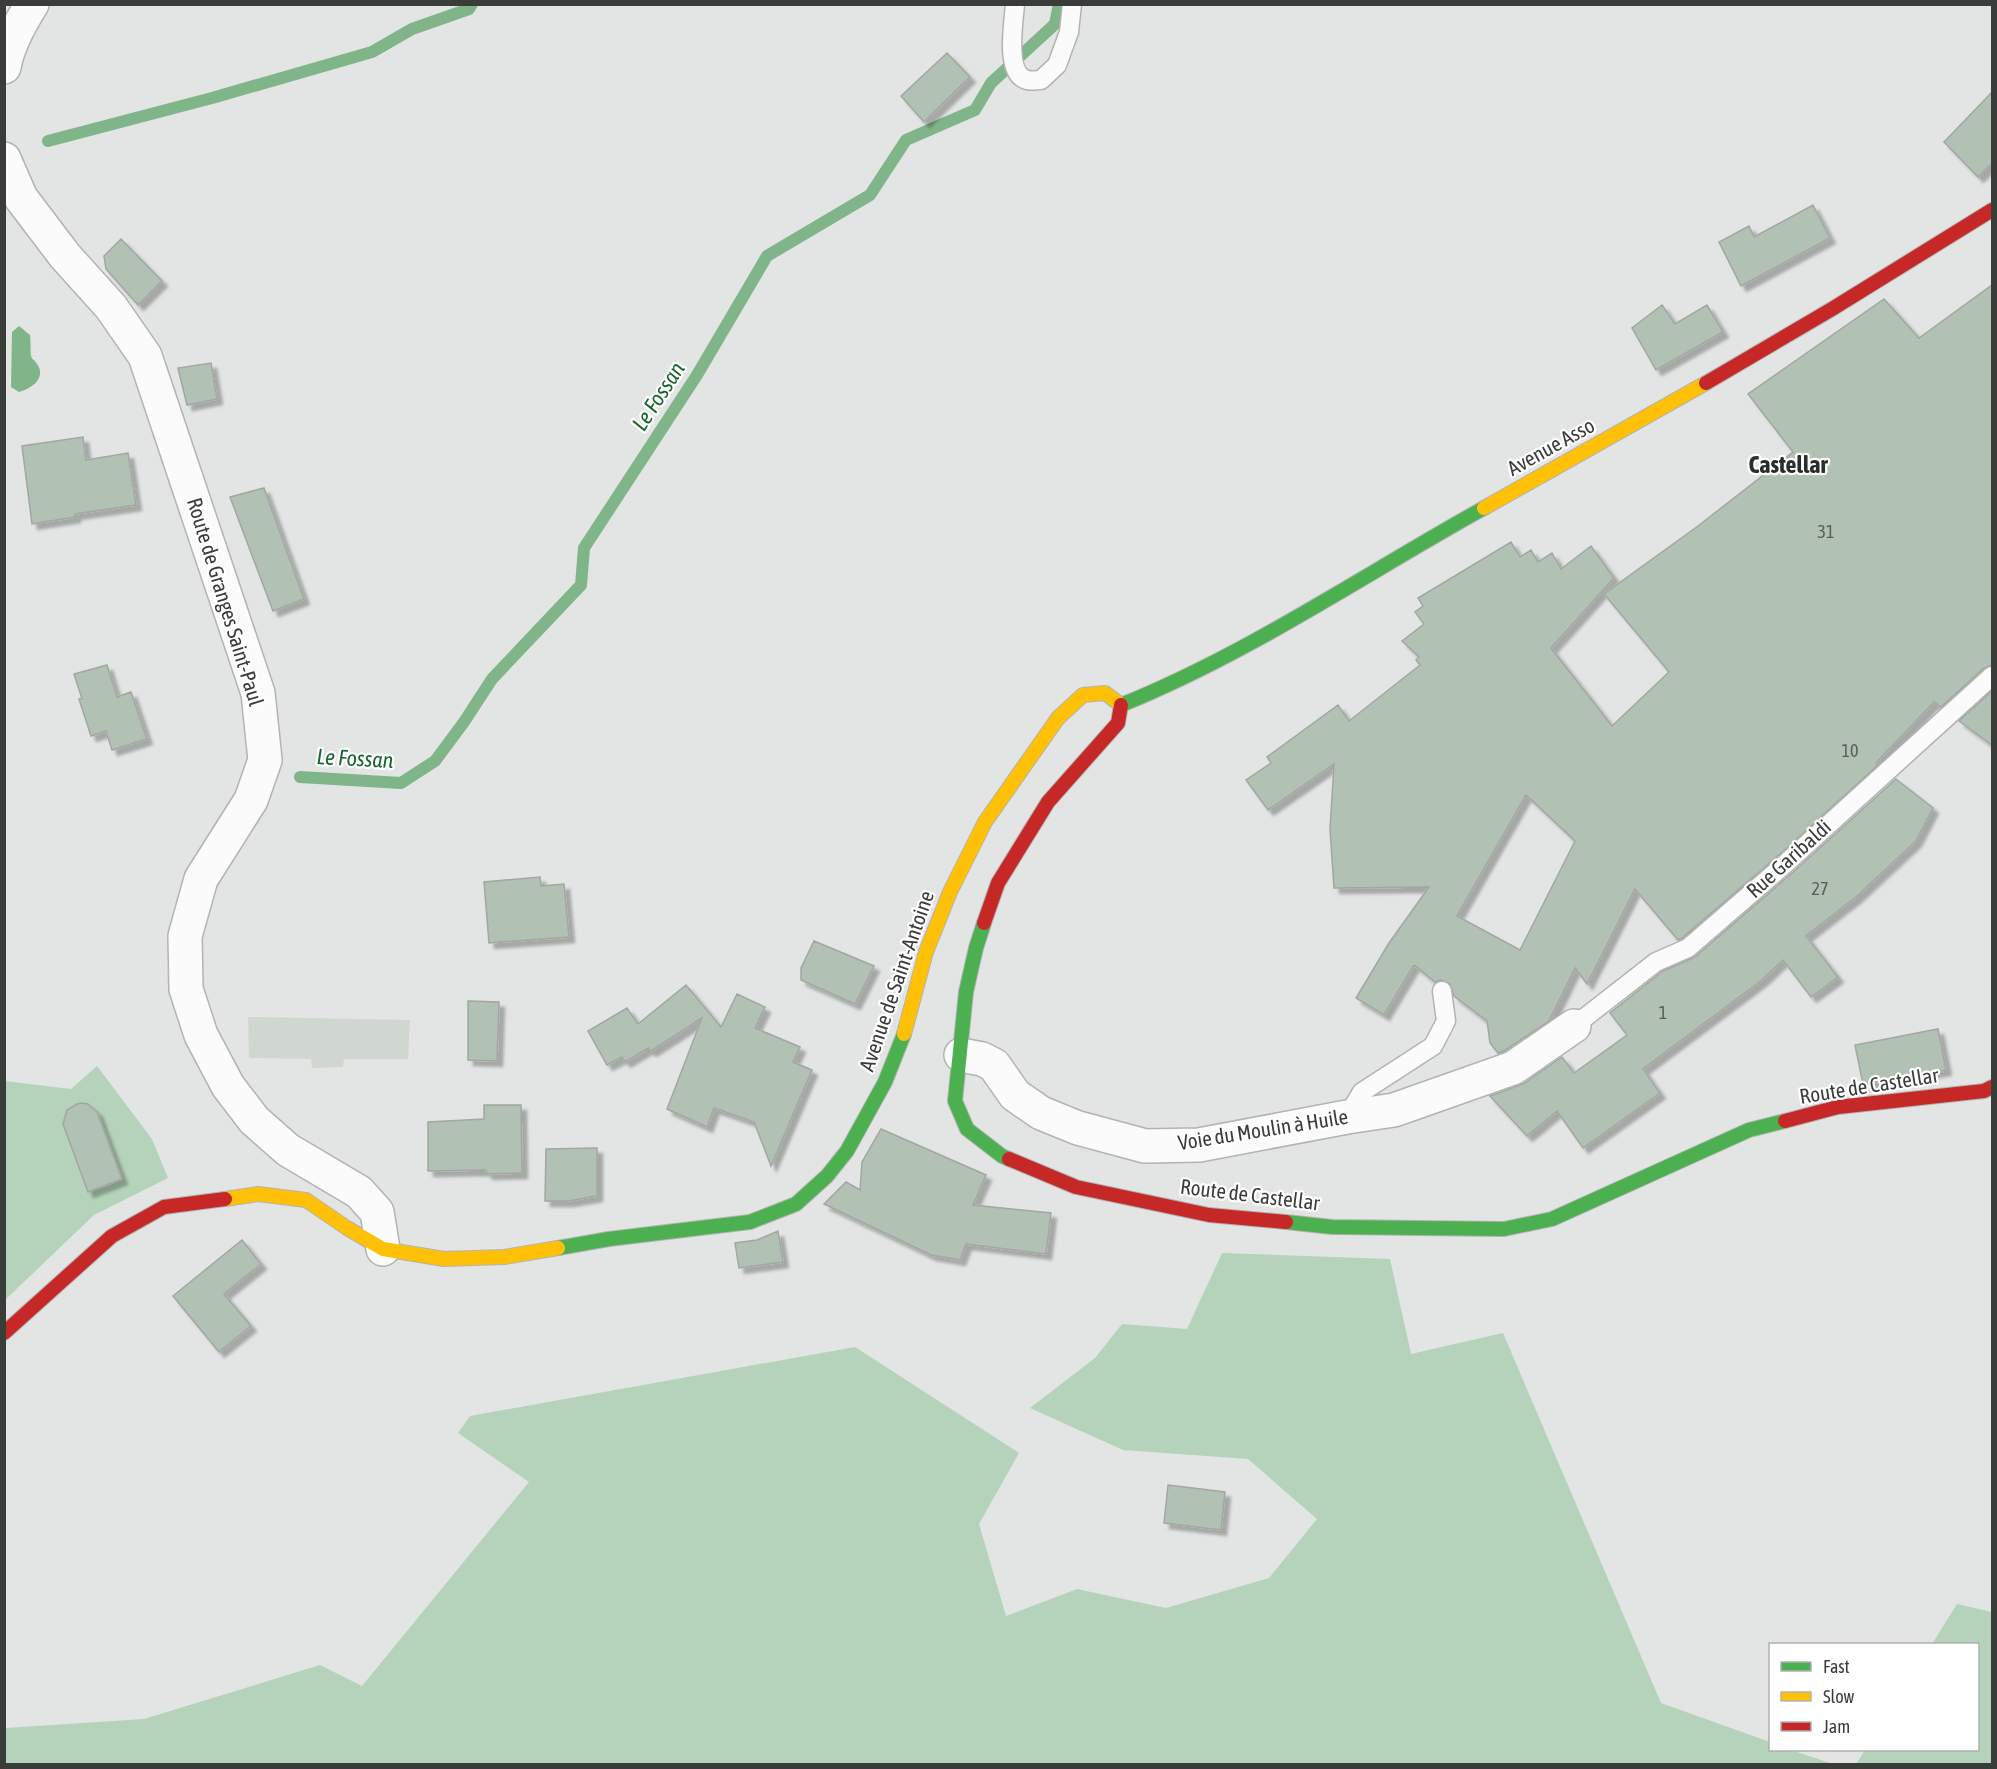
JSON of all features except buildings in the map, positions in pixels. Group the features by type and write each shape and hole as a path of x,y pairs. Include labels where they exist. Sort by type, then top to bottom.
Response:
{"street":[{"path":"4,67 10,47 32,4"},
{"name":"Route de Granges Saint-Paul","path":"4,159 21,198 64,256 111,307 145,356 258,693 265,760 251,800 201,879 185,936 186,989 201,1035 228,1086 254,1120 288,1150 359,1192 377,1212 384,1249"},
{"name":"Avenue Asso","path":"1121,705 1163,688 1290,620 1462,520 1671,404 1832,309 1992,210"},
{"name":"Avenue de Saint-Antoine","path":"384,1249 444,1259 504,1257 609,1239 750,1221 796,1204 827,1176 847,1151 885,1082 907,1025 926,952 950,892 985,822 1058,718 1083,695 1105,693 1121,705"},
{"name":"Route de Castellar","path":"1121,705 1118,723 1048,802 998,883 976,948 966,992 955,1101 967,1129 1002,1156 1076,1187 1209,1215 1332,1227 1504,1229 1552,1219 1749,1130 1838,1107 1984,1091 1992,1087"},
{"name":"Voie du Moulin à Huile","path":"961,1055 982,1059 994,1065 1016,1095 1041,1113 1078,1128 1145,1146 1199,1145 1394,1110 1513,1068 1574,1026"},
{"path":"4,1333 112,1236 164,1207 258,1194 306,1200 347,1228 384,1249"}],"lane":[{"path":"1015,4 1011,53 1020,76 1027,80 1041,80 1057,65 1069,32 1072,4"},
{"name":"Rue Garibaldi","path":"1574,1026 1656,962 1688,948 1785,864 1992,676"},
{"path":"1347,1117 1362,1092 1433,1046 1446,1021 1442,991"}],"shaded area":[{"path":"19,326 30,335 31,356 40,369 40,374 33,386 19,392 11,387 12,332"},
{"path":"248,1017 410,1020 408,1059 344,1059 343,1067 312,1068 311,1059 249,1058"},
{"path":"97,1066 152,1139 168,1178 94,1215 5,1300 5,1081 71,1089"},
{"path":"1222,1253 1390,1259 1411,1354 1503,1333 1661,1703 1769,1742 1769,1751 1794,1751 1833,1764 5,1764 6,1728 144,1719 320,1665 362,1686 529,1482 458,1433 470,1416 855,1347 1019,1453 979,1524 1006,1616 1077,1589 1166,1608 1269,1578 1317,1519 1248,1459 1123,1450 1030,1408 1095,1358 1122,1324 1187,1329"},
{"path":"1957,1604 1992,1612 1992,1764 1856,1764 1864,1751 1979,1751 1979,1643 1933,1643"}],"waterway":[{"path":"48,141 212,98 372,52 412,29 469,9 472,4"},
{"name":"Le Fossan","path":"300,777 401,783 435,761 492,679 581,585 584,548 697,375 767,256 870,195 906,140 975,110 991,83 1055,24 1059,4"}],"traffic: fast":[{"path":"1121,705 1168,685 1260,638 1484,508"},
{"path":"984,923 966,992 955,1101 967,1129 1009,1159"},
{"path":"558,1248 609,1239 750,1222 796,1204 827,1176 847,1151 885,1082 904,1034"},
{"path":"1286,1222 1332,1227 1504,1229 1552,1219 1749,1130 1785,1121"}],"traffic: slow":[{"path":"1484,508 1706,383"},
{"path":"904,1034 926,952 950,892 985,822 1058,718 1083,695 1105,693 1121,705"},
{"path":"225,1199 258,1194 306,1200 383,1249 444,1259 504,1257 558,1248"}],"traffic: jam":[{"path":"1706,383 1832,309 1992,210"},
{"path":"984,923 998,883 1048,802 1118,723 1121,705"},
{"path":"1785,1121 1838,1107 1984,1091 1992,1087"},
{"path":"1009,1159 1076,1187 1209,1215 1286,1222"},
{"path":"4,1333 112,1236 164,1207 225,1199"}],"district":[{"name":"Castellar","path":"1788,465"}]}
